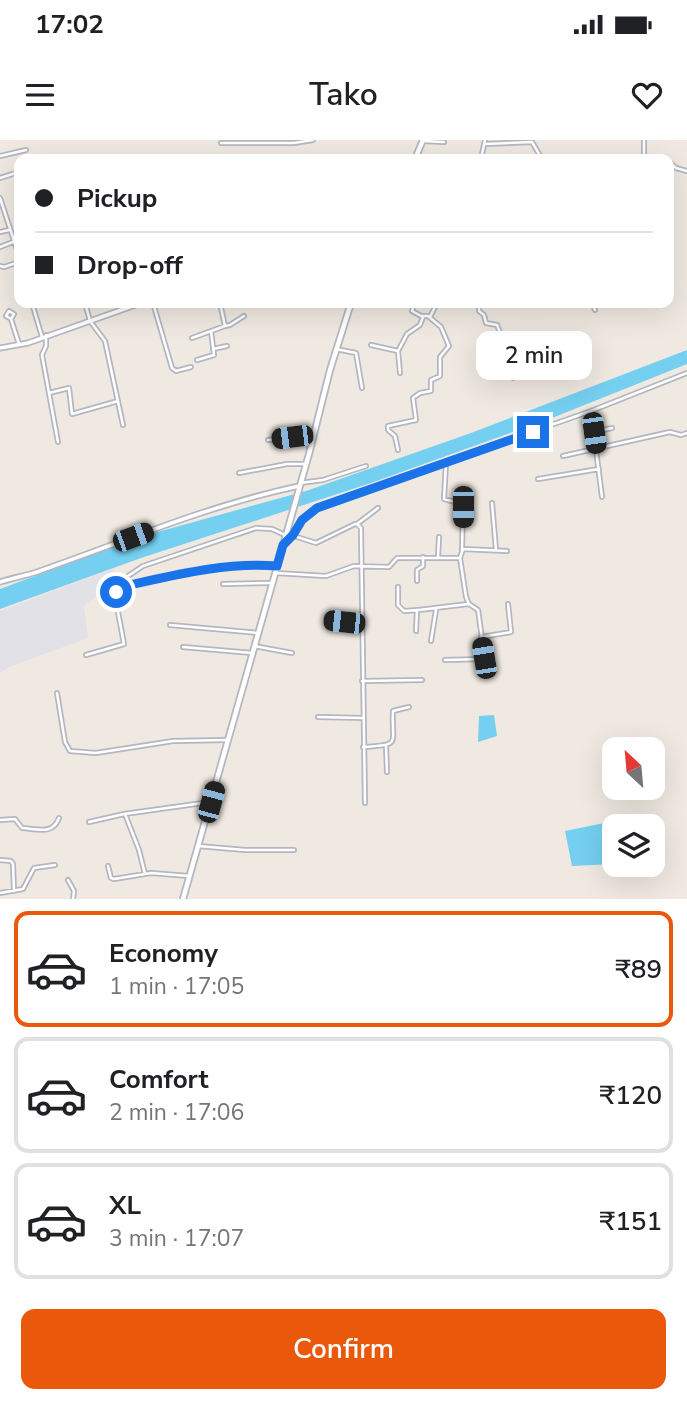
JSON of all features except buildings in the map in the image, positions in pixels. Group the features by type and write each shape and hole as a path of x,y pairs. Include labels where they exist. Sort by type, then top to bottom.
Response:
{"main road":[{"path":"183,899 349,308"}],"street":[{"path":"221,143 294,143 313,140"},
{"path":"423,141 444,142"},
{"path":"485,142 534,141"},
{"path":"0,156 26,150"},
{"path":"0,198 14,242 0,247"},
{"path":"0,232 9,230"},
{"path":"34,308 47,346 42,355 58,442"},
{"path":"86,308 90,321 104,338 123,425"},
{"path":"0,348 19,345 127,308"},
{"path":"154,308 172,368 176,371 191,367"},
{"path":"221,308 225,326"},
{"path":"398,450 395,436 388,430 388,426 416,420 413,398 420,393 431,391 431,380 440,376 440,355 449,346 441,327 430,317 412,311 413,308"},
{"path":"430,317 434,308"},
{"path":"479,308 486,323 497,325 504,343 502,353 513,378"},
{"path":"0,317 13,312 14,317 11,319"},
{"path":"6,315 11,319 19,345"},
{"path":"192,338 230,325 244,316"},
{"path":"400,373 398,351 407,334 420,325 422,316"},
{"path":"197,360 212,356 214,349 211,331"},
{"path":"371,345 398,351"},
{"path":"214,349 227,346"},
{"path":"336,349 356,353 362,388"},
{"path":"283,545 302,520 317,508 591,411 686,373 687,379"},
{"path":"49,393 69,388 72,414 118,401"},
{"path":"591,411 602,497"},
{"path":"594,432 612,428"},
{"path":"563,456 670,432 681,435 687,433"},
{"path":"268,440 314,435"},
{"path":"446,462 444,499 459,503 463,507 460,558 469,604"},
{"path":"239,473 287,464 306,464"},
{"path":"0,582 34,573 162,526 259,495 323,480 366,466"},
{"path":"538,479 599,469"},
{"path":"492,503 496,550"},
{"path":"293,535 316,543 357,524 378,508"},
{"path":"357,524 362,532 365,803"},
{"path":"125,586 128,576 143,566 231,536 265,527 285,535"},
{"path":"438,557 439,537"},
{"path":"462,550 507,551"},
{"path":"417,581 417,570 423,566 423,557"},
{"path":"86,655 124,644 115,596 116,592 125,586 209,569 241,566 326,576 361,565 385,568 397,558 460,558"},
{"path":"223,584 272,583"},
{"path":"398,587 400,609 436,610 469,604 477,608 486,667"},
{"path":"481,637 512,632 508,604"},
{"path":"416,631 418,610"},
{"path":"431,641 436,610"},
{"path":"330,621 361,623"},
{"path":"170,625 258,634"},
{"path":"254,646 292,653"},
{"path":"183,647 252,653"},
{"path":"445,660 484,658"},
{"path":"362,681 422,680"},
{"path":"57,693 65,742 70,751 96,753 173,741 228,740"},
{"path":"363,747 386,746 394,741 393,711 409,707"},
{"path":"318,717 363,718"},
{"path":"386,746 387,772"},
{"path":"89,822 124,814 211,802"},
{"path":"124,814 139,850 145,874"},
{"path":"0,820 15,819 22,828 52,829 56,827 59,818"},
{"path":"198,846 294,850"},
{"path":"0,860 11,861 13,864 14,891"},
{"path":"0,893 23,889 34,868 55,865"},
{"path":"108,866 111,878 114,879 145,874 190,876"},
{"path":"68,880 74,891 74,899"}],"shaded area":[{"path":"112,569 122,575 84,606 88,638 9,667 0,673 0,611"}],"water":[{"path":"687,350 687,364 552,418 371,483 141,558 0,609 0,589 143,536 306,491 471,433"},
{"path":"494,715 497,736 478,742 479,716"},
{"path":"602,823 602,865 572,866 565,831"}],"route":[{"path":"116,592 125,586 209,569 277,566 283,545 302,520 317,508 533,432"}]}
